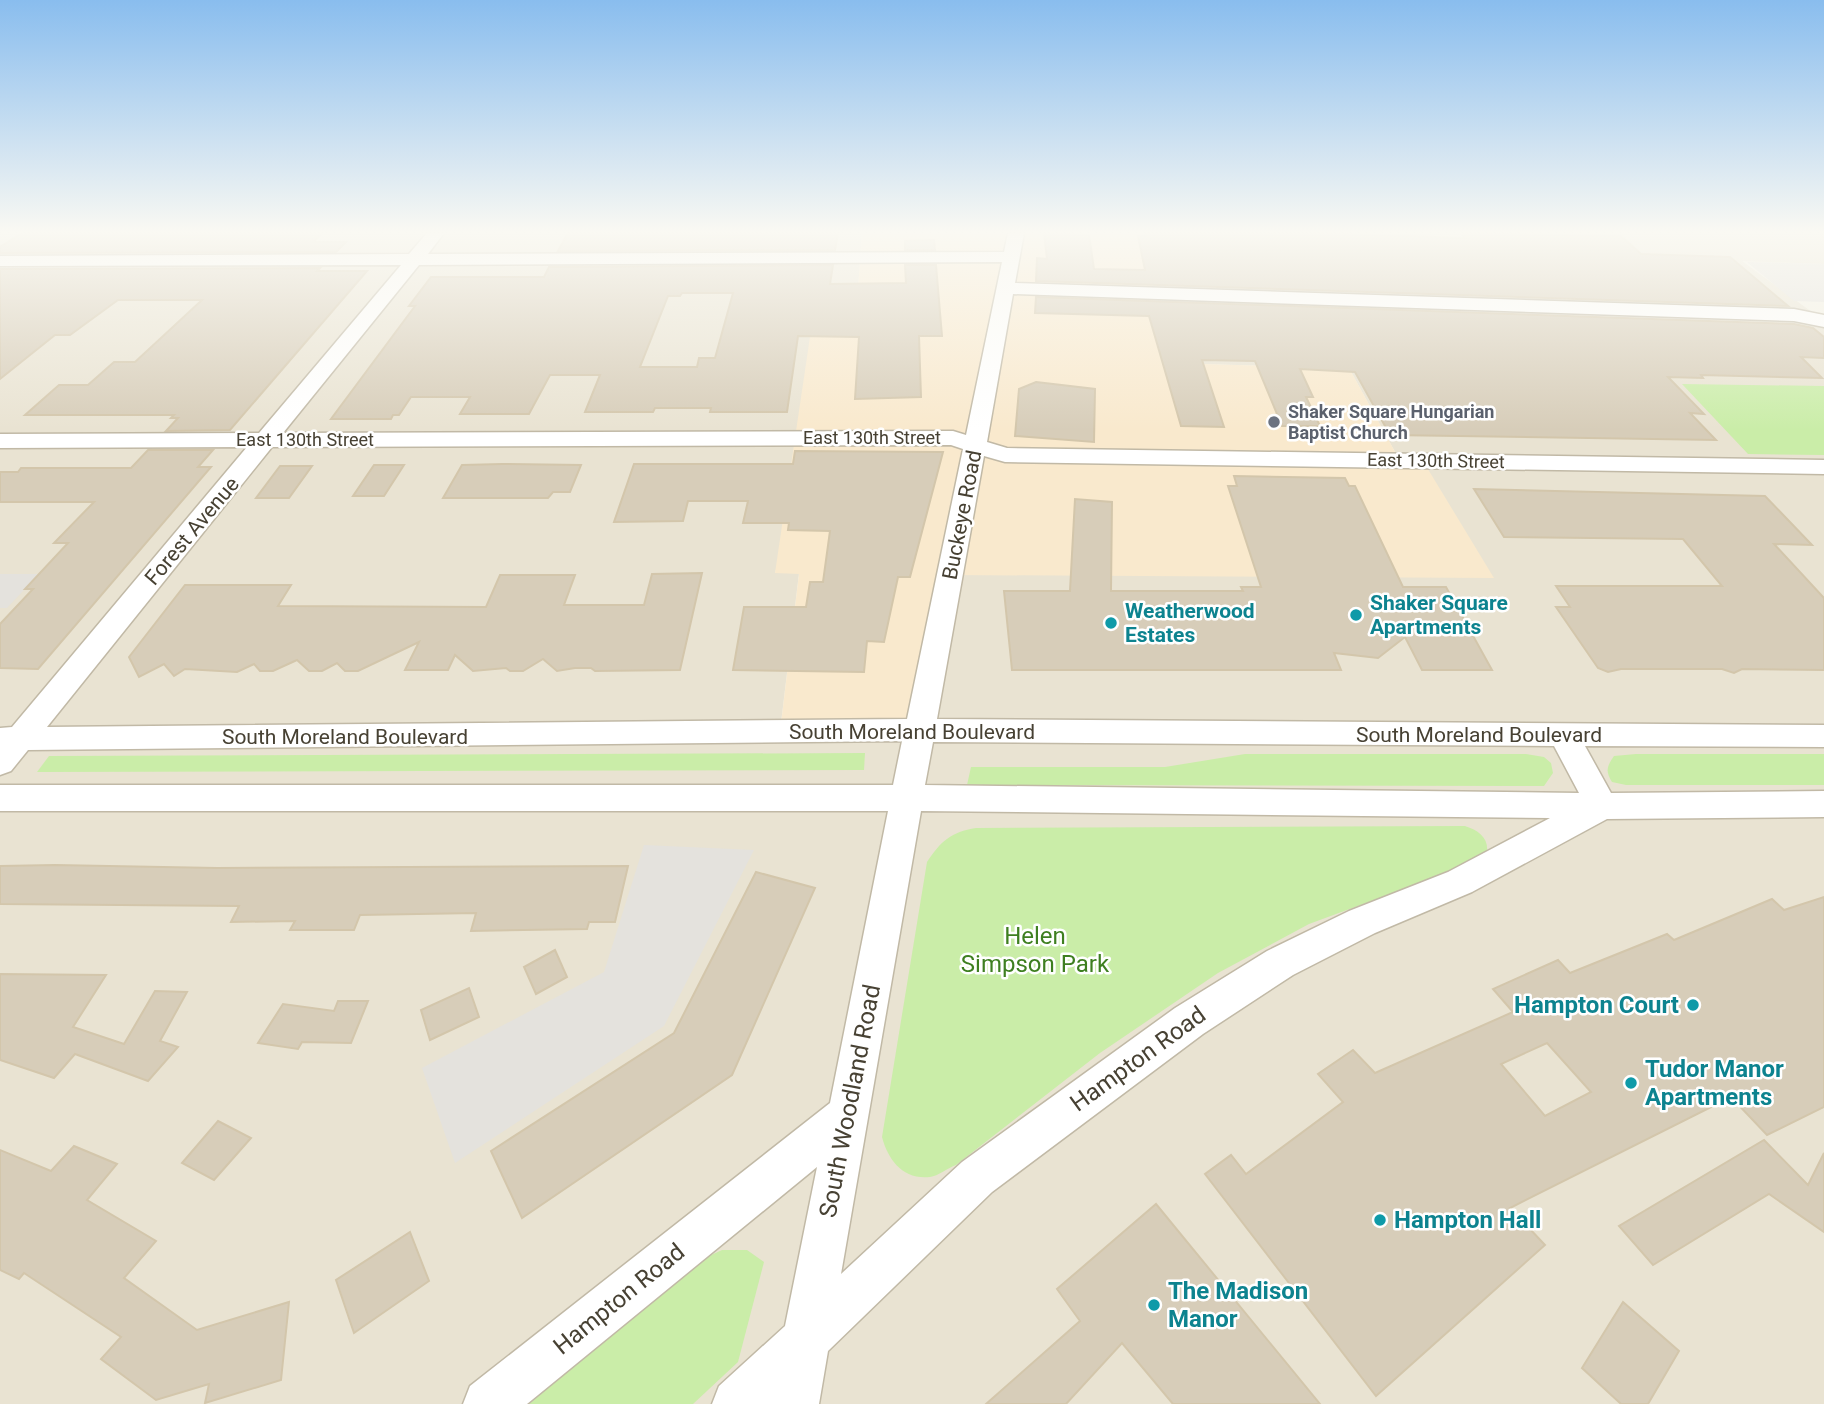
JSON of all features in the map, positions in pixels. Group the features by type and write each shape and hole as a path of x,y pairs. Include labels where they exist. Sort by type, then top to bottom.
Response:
{"street":[{"name":"Forest Avenue","path":"0,763 10,739 268,440 382,299"},
{"name":"Buckeye Road","path":"906,798 1004,299"},
{"path":"1313,299 1794,315 1824,321"},
{"name":"East 130th Street","path":"0,441 953,438 1005,455 1824,467"},
{"name":"South Moreland Boulevard","path":"10,739 920,730 1824,736"},
{"path":"1564,736 1602,806"},
{"path":"0,798 906,798 1602,806 1824,804"},
{"name":"South Woodland Road","path":"793,1404 906,798"},
{"name":"Hampton Road","path":"737,1404 977,1177 1189,1021 1280,963 1362,922 1460,882 1602,806"},
{"name":"Hampton Road","path":"488,1404 848,1115"}],"shaded area":[{"path":"0,299 857,299 775,573 799,573 780,731 950,575 1400,461 1349,368 1166,363 1155,299 1793,299 1824,321 1824,1404 0,1404"},
{"path":"857,299 1155,299 1166,363 1349,368 1400,461 1423,461 1494,578 950,575 920,730 780,732 799,574 775,573 815,303 857,303"},
{"path":"1791,299 1824,299 1824,302 1794,301"},
{"path":"0,574 39,574 7,608 0,608"},
{"path":"644,845 754,850 664,1026 455,1163 422,1068 604,972"}],"green space":[{"path":"1682,384 1824,386 1824,455 1748,454"},
{"path":"865,753 864,770 37,772 49,756"},
{"path":"1245,754 1526,754 1544,757 1551,763 1553,773 1544,786 967,785 971,767 1165,767"},
{"path":"1824,754 1824,785 1626,785 1612,782 1608,769 1614,756"},
{"name":"Helen Simpson Park","path":"1465,826 1484,838 1487,847 1485,859 1309,924 1218,973 1100,1053 956,1165 933,1176 920,1177 898,1167 888,1153 882,1137 927,862 937,848 953,835 976,828"},
{"path":"722,1250 747,1250 764,1262 738,1362 693,1404 529,1404 696,1262"}],"building":[{"path":"0,299 343,299 230,430 166,431 178,418 171,418 174,415 25,415 59,385 88,385 114,362 135,362 202,300 118,300 70,335 55,335 0,379"},
{"path":"415,299 667,299 640,367 697,367 699,358 715,358 731,299 939,299 942,336 919,336 921,397 855,399 859,337 798,336 787,412 710,412 711,408 655,408 653,412 585,412 600,375 550,375 529,414 460,414 470,397 411,397 399,415 393,415 391,419 331,419 415,306 409,306"},
{"path":"1036,299 1079,299 1794,324 1813,328 1824,337 1824,358 1801,357 1822,378 1701,375 1703,378 1668,377 1704,414 1690,413 1716,440 1390,435 1355,372 1300,369 1313,397 1306,397 1320,426 1282,426 1255,361 1202,360 1224,427 1181,426 1149,316 1035,313"},
{"path":"1563,299 1779,299 1788,306"},
{"path":"1036,382 1095,389 1094,442 1015,436 1019,389"},
{"path":"148,450 213,450 198,467 211,467 38,669 0,668 0,624 33,589 25,589 68,543 54,543 94,502 0,502 0,472 18,472 21,468 131,468"},
{"path":"795,451 943,452 910,577 898,577 884,642 867,641 864,672 733,670 744,607 806,607 810,582 823,582 830,531 788,530 789,523 743,523 748,501 688,501 683,521 614,522 634,464 793,464"},
{"path":"374,465 404,465 384,496 353,496"},
{"path":"462,465 581,465 570,492 553,492 548,498 443,498"},
{"path":"280,466 312,466 289,498 256,498"},
{"path":"1234,476 1345,478 1349,486 1355,486 1403,587 1446,587 1492,670 1422,670 1405,637 1378,658 1334,653 1341,670 1012,670 1004,591 1070,591 1075,499 1112,502 1111,591 1243,591 1241,587 1261,587 1228,486 1237,486"},
{"path":"1474,489 1765,496 1812,545 1774,544 1824,598 1824,670 1742,669 1734,673 1722,669 1621,669 1608,672 1598,668 1556,607 1570,607 1556,586 1722,586 1683,539 1504,537"},
{"path":"702,573 680,670 595,671 591,668 575,668 557,671 543,659 523,671 510,671 506,668 473,671 455,655 448,670 405,670 419,642 358,671 345,671 337,663 322,671 309,671 297,660 273,671 260,671 254,664 237,672 185,669 174,676 164,664 139,677 129,657 185,585 291,585 278,606 486,607 500,575 575,575 564,605 644,605 652,574"},
{"path":"0,866 217,868 628,866 615,922 589,922 587,929 471,931 476,913 360,915 354,930 290,930 295,921 231,922 239,906 0,904"},
{"path":"756,872 815,888 732,1075 522,1218 491,1151 674,1033"},
{"path":"1824,897 1824,1107 1767,1135 1731,1097 1510,1208 1545,1245 1376,1396 1205,1174 1231,1155 1246,1174 1343,1102 1318,1074 1353,1050 1375,1073 1513,1012 1493,989 1558,960 1570,973 1667,934 1674,940 1772,899 1784,910","holes":["1547,1043 1591,1092 1545,1116 1501,1064"]},
{"path":"555,950 567,977 536,994 524,967"},
{"path":"0,974 106,975 73,1027 124,1044 155,991 187,992 160,1041 178,1047 148,1081 75,1054 54,1078 0,1060"},
{"path":"469,988 479,1017 430,1040 421,1010"},
{"path":"338,1001 368,1001 351,1043 302,1042 298,1049 258,1043 283,1004 334,1011"},
{"path":"218,1121 251,1138 214,1180 182,1163"},
{"path":"1764,1140 1808,1185 1824,1153 1824,1232 1769,1194 1653,1265 1619,1226"},
{"path":"74,1146 117,1164 87,1200 156,1241 124,1278 197,1330 289,1302 281,1380 205,1403 209,1384 156,1400 101,1359 121,1337 24,1273 19,1279 0,1270 0,1150 51,1171"},
{"name":"The Madison Manor","path":"1156,1204 1320,1404 1173,1404 1122,1343 1066,1404 986,1404 1080,1321 1057,1289"},
{"path":"410,1232 429,1281 354,1333 336,1280"},
{"path":"1623,1302 1679,1351 1648,1404 1621,1404 1582,1368"}],"place":[{"name":"Shaker Square Hungarian Baptist Church","path":"1274,422"},
{"name":"Shaker Square Apartments","path":"1356,615"},
{"name":"Weatherwood Estates","path":"1111,623"},
{"name":"Hampton Court","path":"1693,1005"},
{"name":"Tudor Manor Apartments","path":"1631,1083"},
{"name":"Hampton Hall","path":"1380,1220"},
{"name":"The Madison Manor","path":"1154,1305"}]}
